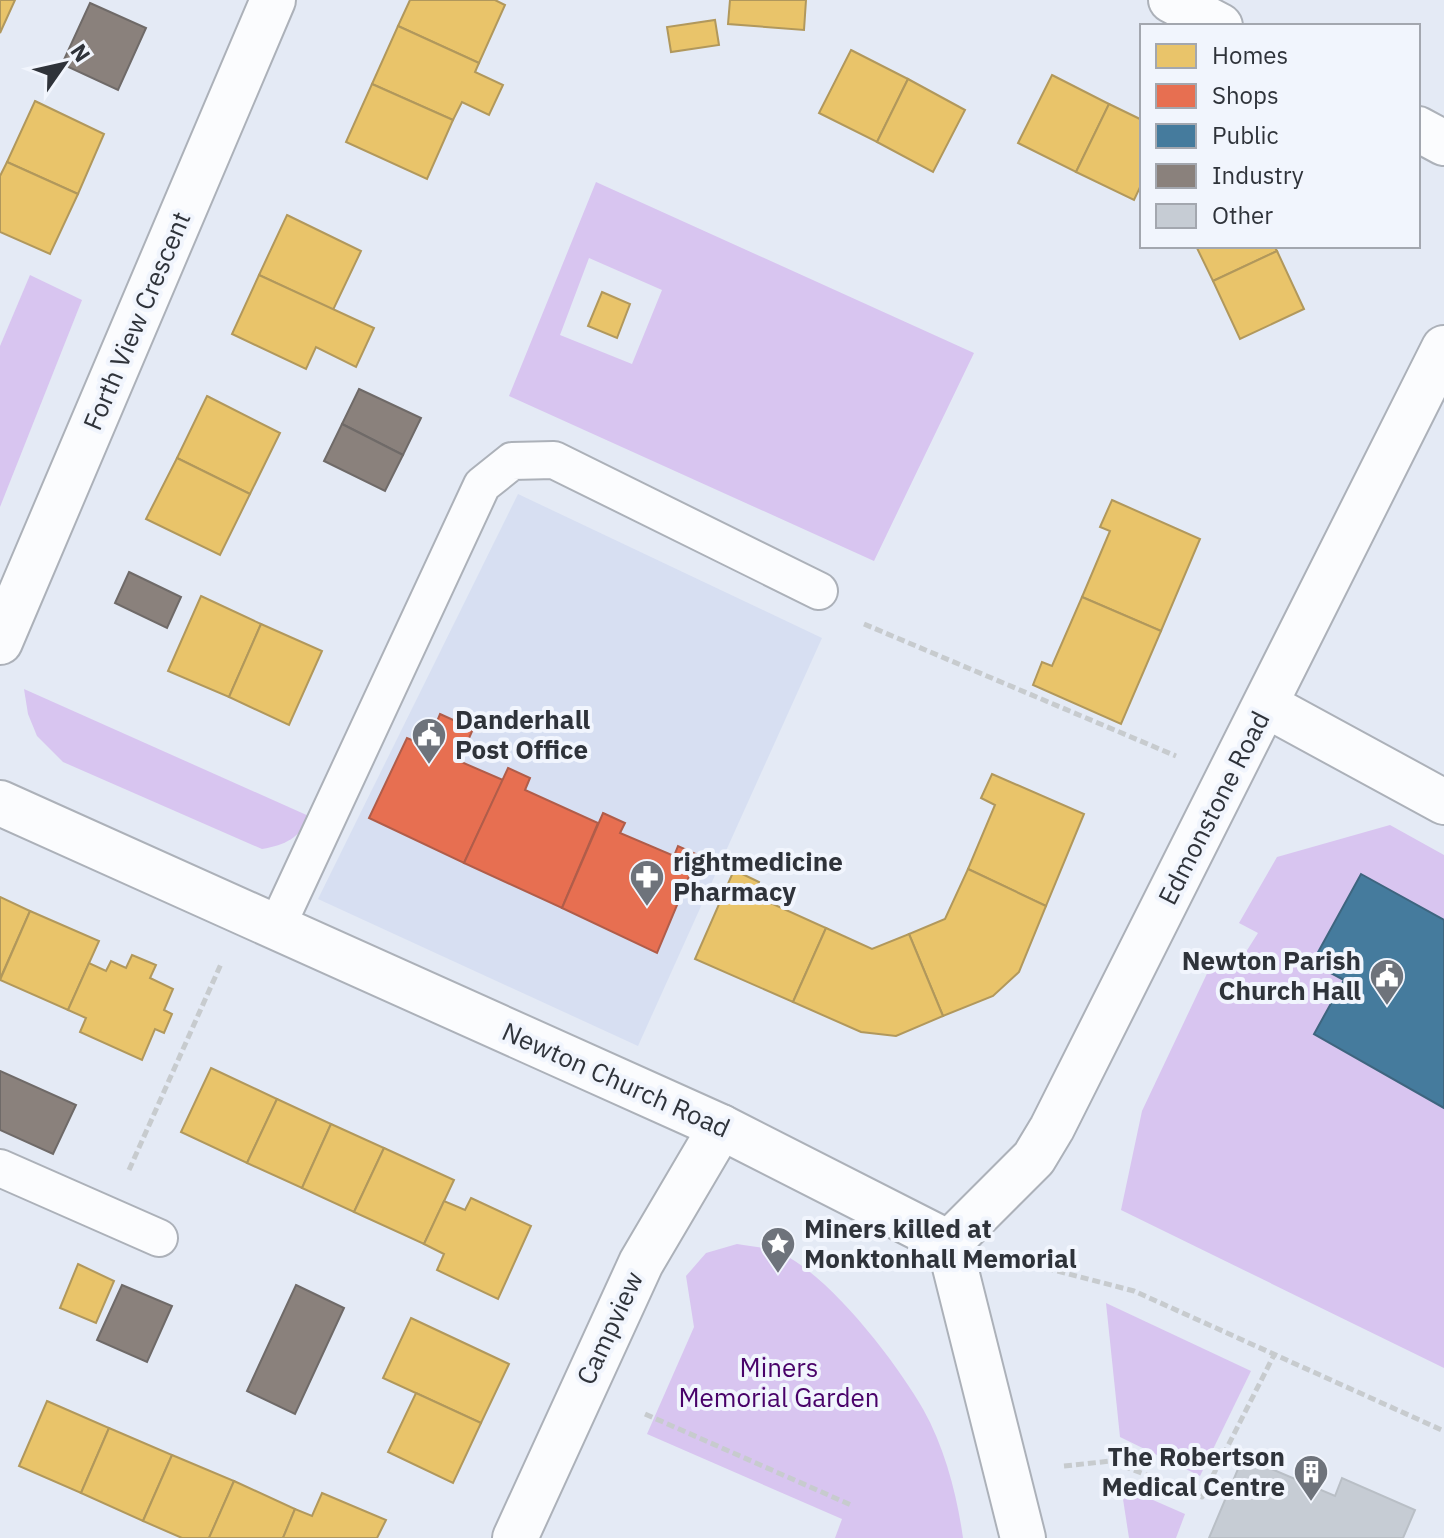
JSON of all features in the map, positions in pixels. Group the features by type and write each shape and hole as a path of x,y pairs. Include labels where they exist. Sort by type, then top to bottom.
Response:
{"street":[{"name":"Forth View Crescent","path":"0,642 273,0"},
{"path":"1171,0 1216,24"},
{"path":"1420,130 1444,143"},
{"name":"Edmonstone Road","path":"949,1243 1034,1158 1046,1138 1444,348"},
{"path":"1266,705 1444,802"},
{"name":"Newton Church Road","path":"0,803 721,1127 949,1243"},
{"name":"Campview","path":"515,1538 646,1253 721,1127"},
{"path":"949,1243 1023,1538"}],"lane":[{"path":"260,919 482,485 512,461 554,460 819,591"},
{"path":"0,1168 159,1238"}],"path":[{"path":"864,624 1228,779"},
{"path":"109,1215 260,919"},
{"path":"949,1243 1134,1291 1444,1431"},
{"path":"1007,1472 1111,1461 1202,1497 1274,1355"},
{"path":"645,1414 851,1505"}],"shaded area":[{"path":"518,494 822,638 638,1046 318,899"}],"green space":[{"path":"596,182 974,353 874,561 509,396","holes":["589,258 662,290 632,364 560,335"]},
{"path":"30,275 82,300 0,507 0,346"},
{"path":"24,689 311,817 291,839 262,849 63,762 37,736 28,714"},
{"path":"1390,825 1444,855 1444,920 1361,874 1312,962 1344,980 1314,1034 1444,1108 1444,1368 1121,1210 1142,1111 1212,963 1232,974 1258,933 1239,923 1277,857"},
{"name":"Miners Memorial Garden","path":"737,1244 773,1250 793,1260 836,1296 878,1343 923,1409 938,1440 954,1489 963,1538 835,1538 842,1519 647,1434 694,1327 686,1276 706,1253"},
{"path":"1106,1303 1251,1371 1200,1476 1120,1437"},
{"path":"1121,1486 1185,1514 1176,1538 1129,1538"}],"building: Homes":[{"path":"0,0 15,0 0,33"},
{"path":"410,0 495,0 505,5 479,63 398,26"},
{"path":"730,0 806,0 804,30 728,24"},
{"path":"715,20 719,45 671,52 667,27"},
{"path":"398,26 479,63 475,72 503,85 489,115 462,102 453,120 372,84"},
{"path":"851,50 908,79 877,142 819,113"},
{"path":"1052,75 1109,104 1076,172 1018,143"},
{"path":"908,79 965,110 933,172 877,142"},
{"path":"372,84 453,120 427,179 346,142"},
{"path":"35,101 104,134 78,194 7,162"},
{"path":"1109,104 1140,119 1140,187 1134,200 1076,172"},
{"path":"7,162 78,194 50,254 0,232 0,176"},
{"path":"287,215 361,251 333,310 259,275"},
{"path":"1197,248 1275,248 1277,251 1213,281"},
{"path":"1277,251 1304,309 1240,339 1213,281"},
{"path":"259,275 374,328 356,367 316,347 306,369 232,334"},
{"path":"602,292 630,304 617,338 588,326"},
{"path":"207,396 280,433 250,494 177,458"},
{"path":"177,458 250,494 220,555 146,519"},
{"path":"1112,500 1200,539 1161,631 1082,597 1110,531 1100,527"},
{"path":"201,596 261,624 229,697 168,671"},
{"path":"1082,597 1161,631 1121,724 1033,685 1042,662 1052,666"},
{"path":"261,624 322,651 289,725 229,697"},
{"path":"992,774 1084,814 1046,906 968,869 995,805 981,798"},
{"path":"968,869 1046,906 1019,972 993,996 943,1016 909,934 945,919"},
{"path":"734,870 759,882 753,895 826,928 793,1002 695,959"},
{"path":"0,897 30,911 0,979"},
{"path":"30,911 99,941 68,1010 0,980"},
{"path":"826,928 872,949 909,934 943,1016 896,1036 861,1032 793,1002"},
{"path":"132,955 156,965 150,978 173,989 164,1010 172,1014 164,1033 155,1029 142,1060 80,1032 86,1018 68,1010 89,963 106,971 111,961 126,968"},
{"path":"211,1068 277,1099 247,1163 181,1132"},
{"path":"277,1099 331,1124 302,1188 247,1163"},
{"path":"331,1124 384,1148 354,1212 302,1188"},
{"path":"384,1148 454,1180 424,1244 354,1212"},
{"path":"471,1198 531,1226 498,1299 437,1270 444,1254 424,1244 444,1201 465,1210"},
{"path":"78,1264 114,1281 96,1323 60,1308"},
{"path":"411,1318 509,1364 481,1423 383,1378"},
{"path":"416,1393 481,1423 453,1483 388,1452"},
{"path":"47,1401 109,1428 81,1493 19,1466"},
{"path":"109,1428 172,1455 143,1521 81,1493"},
{"path":"172,1455 234,1481 209,1538 182,1538 143,1521"},
{"path":"234,1481 295,1509 283,1538 209,1538"},
{"path":"322,1493 386,1520 377,1538 283,1538 295,1509 312,1516"}],"building: Shops":[{"path":"440,714 473,729 459,761 503,780 464,863 369,818 407,738 427,746"},
{"path":"508,768 530,778 525,790 598,823 562,908 464,863"},
{"path":"603,813 625,823 620,833 674,856 678,846 698,855 657,953 562,908"}],"building: Public":[{"name":"Newton Parish Church Hall","path":"1361,874 1444,920 1444,1108 1314,1034 1344,980 1312,963"}],"building: Industry":[{"path":"90,3 146,28 118,90 62,64"},
{"path":"359,389 421,418 403,455 342,424"},
{"path":"342,424 403,455 385,491 324,461"},
{"path":"129,572 181,597 167,628 115,603"},
{"path":"0,1071 76,1105 53,1154 0,1130"},
{"path":"122,1285 172,1306 147,1362 97,1340"},
{"path":"296,1285 344,1308 295,1414 247,1391"}],"building: Other":[{"name":"The Robertson Medical Centre","path":"1243,1457 1335,1496 1342,1478 1415,1510 1403,1538 1209,1538"}],"place":[{"name":"Danderhall Post Office","path":"429,766"},
{"name":"rightmedicine Pharmacy","path":"647,908"},
{"name":"Newton Parish Church Hall","path":"1387,1007"},
{"name":"Miners killed at Monktonhall Memorial","path":"778,1275"},
{"name":"The Robertson Medical Centre","path":"1311,1503"}]}
